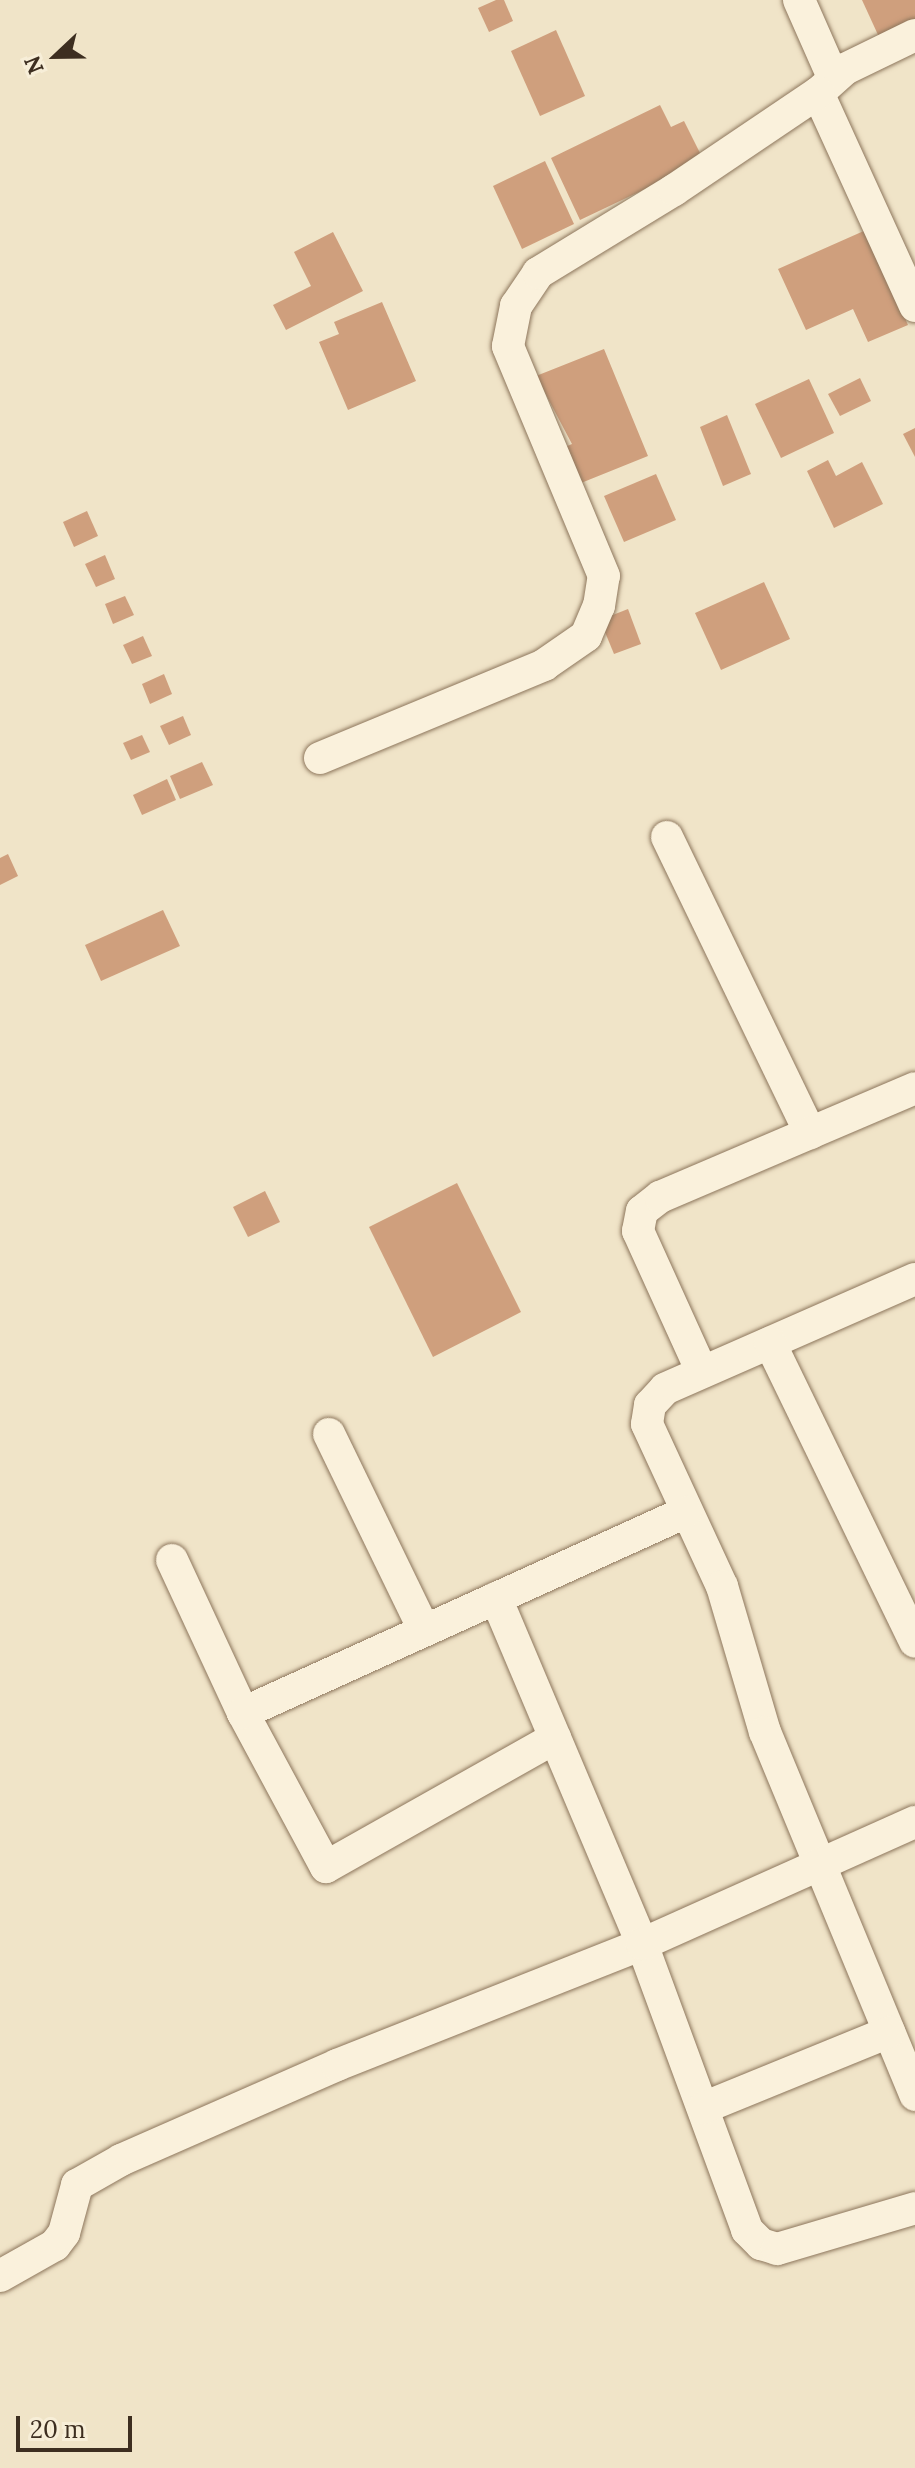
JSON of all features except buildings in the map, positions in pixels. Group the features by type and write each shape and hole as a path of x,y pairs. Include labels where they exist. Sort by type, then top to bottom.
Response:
{"street":[{"path":"799,0 826,85 915,306"},
{"path":"320,758 544,665 586,636 599,606 604,576 508,346 516,306 538,273 674,190 826,85 915,35"},
{"path":"667,837 810,1133"},
{"path":"702,1372 638,1231 642,1211 660,1197 915,1088"},
{"path":"915,1279 665,1389 650,1405 647,1424 722,1586 765,1732 915,2095"},
{"path":"770,1343 915,1642"},
{"path":"329,1434 424,1630"},
{"path":"243,1713 686,1512"},
{"path":"172,1560 243,1713 326,1867 555,1738"},
{"path":"496,1598 642,1944 747,2230 761,2244 777,2249 915,2208"},
{"path":"0,2276 55,2245 64,2233 72,2197 89,2176 337,2065 642,1944 915,1822"},
{"path":"703,2108 889,2032"}]}
